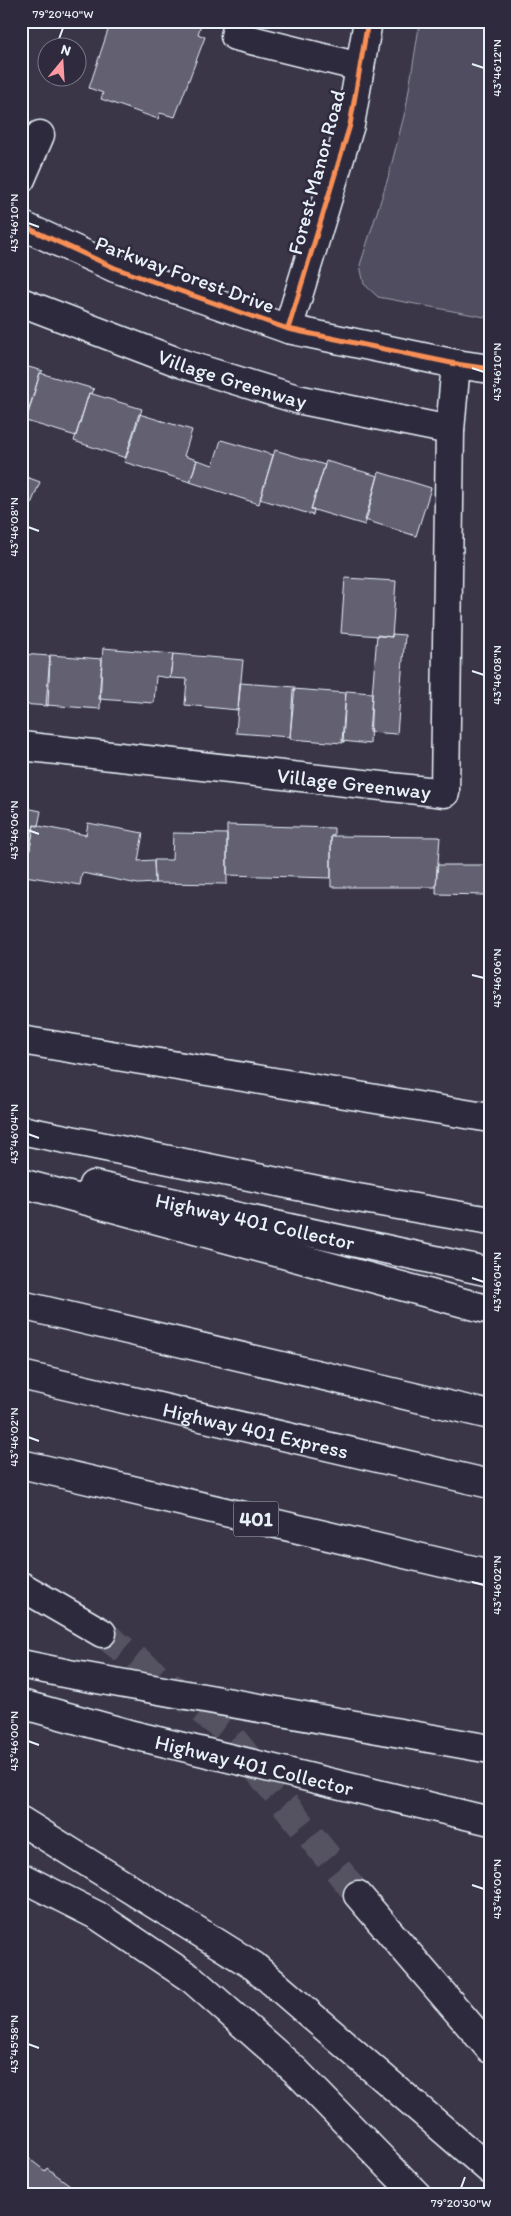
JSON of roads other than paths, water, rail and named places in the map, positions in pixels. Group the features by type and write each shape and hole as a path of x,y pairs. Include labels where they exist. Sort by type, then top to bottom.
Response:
{"main road":[{"path":"239,21 235,36 360,67"},
{"name":"Forest Manor Road","path":"288,329 350,125 368,21"},
{"path":"21,179 40,135"},
{"name":"Parkway Forest Drive","path":"21,225 115,268 288,329 456,364 490,369"},
{"name":"Village Greenway","path":"21,302 183,364 297,399 450,430"},
{"name":"Village Greenway","path":"21,746 445,794 450,430 456,364"},
{"path":"21,1040 490,1118"},
{"path":"21,1130 352,1197 490,1221"},
{"name":"Highway 401 Collector","path":"21,1168 490,1272"},
{"path":"21,1183 490,1310"},
{"path":"21,1305 490,1415"},
{"name":"Highway 401 Express","path":"21,1375 490,1484"},
{"name":"401","path":"21,1464 490,1574"},
{"path":"21,1586 102,1633"},
{"path":"21,1664 490,1749"},
{"name":"Highway 401 Collector","path":"21,1704 129,1734 490,1821"},
{"path":"21,1821 254,1966 483,2164"},
{"path":"21,1876 98,1916 193,1980 296,2071 417,2195"},
{"path":"358,1895 490,2049"}],"tunnel":[{"path":"102,1633 224,1728 358,1895"}]}
